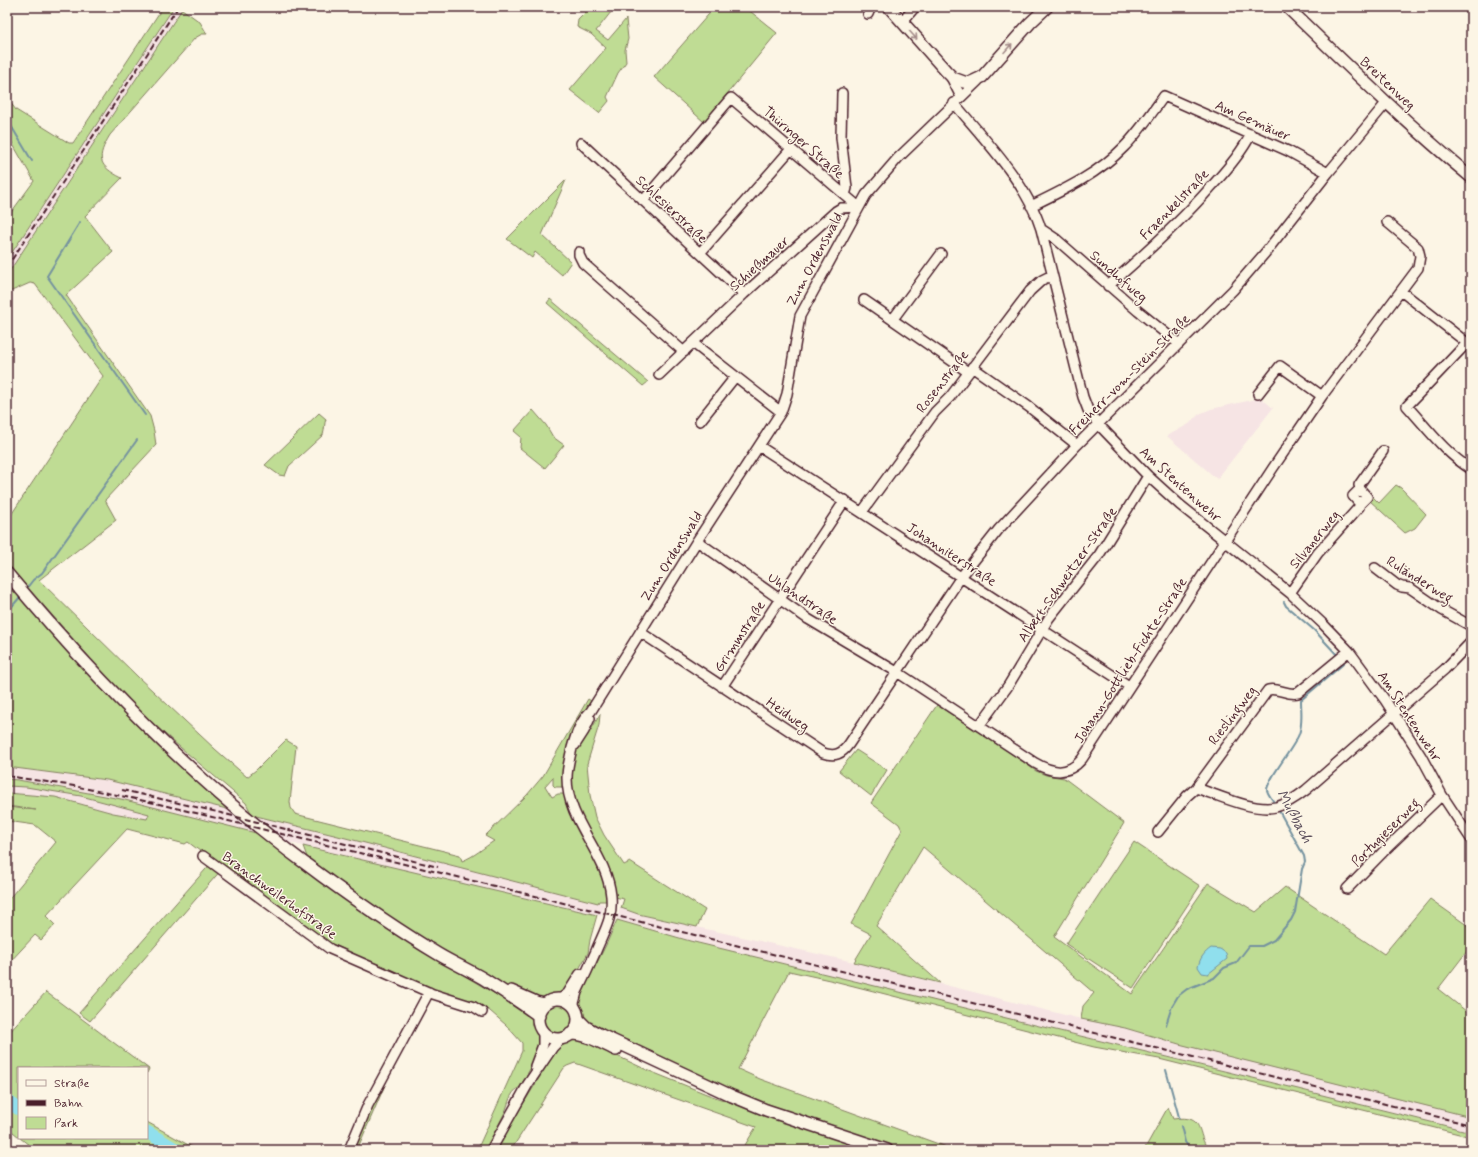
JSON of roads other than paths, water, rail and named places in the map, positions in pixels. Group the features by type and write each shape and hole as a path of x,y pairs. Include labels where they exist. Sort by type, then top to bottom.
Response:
{"main road":[{"path":"889,7 950,75 967,83 982,77"},
{"name":"Zum Ordenswald","path":"982,77 1030,23 1047,7"},
{"name":"Breitenweg","path":"1287,7 1441,152 1471,177"},
{"path":"7,573 81,658 120,700 231,804 321,875 380,917 439,955 483,979 539,1016"},
{"path":"483,979 536,1002 545,1004"},
{"path":"732,1096 684,1080 586,1037 566,1036 553,1038 543,1031 540,1024 539,1016 542,1009 545,1004 551,1001 560,999 568,1002 583,1025 593,1031 732,1096 766,1110 888,1150"},
{"path":"566,1036 576,1027 577,1014"}],"street":[{"path":"902,22 915,7"},
{"path":"950,75 961,97"},
{"name":"Zum Ordenswald","path":"577,1014 574,1003 577,992 609,922 611,897 606,873 576,817 570,799 567,771 572,750 584,731 591,711 697,541 781,412 787,394 800,316 859,207 885,171 982,77"},
{"path":"842,93 840,124 847,188 845,196"},
{"name":"Am Gemäuer","path":"1031,206 1068,188 1100,168 1126,145 1164,96 1251,134 1312,163 1328,173"},
{"name":"Thüringer Straße","path":"643,201 731,98 859,207"},
{"name":"Freiherr-vom-Stein-Straße","path":"897,672 961,577 1010,516 1077,445 1180,344 1247,274 1387,102"},
{"name":"Am Stentenwehr","path":"954,103 1005,165 1031,206 1041,229 1083,397 1088,410 1098,424 1148,476 1180,505 1290,593 1333,634 1344,656 1375,686 1394,714 1421,756 1442,795 1471,839"},
{"name":"Fraenkelstraße","path":"1108,286 1155,245 1192,208 1221,176 1243,148 1251,134"},
{"name":"Schlesierstraße","path":"582,143 744,294"},
{"path":"700,253 790,149"},
{"name":"Schießmauer","path":"659,375 744,294 836,211 842,208 859,207"},
{"name":"Johann-Gottlieb-Fichte-Straße","path":"897,672 1044,768 1059,771 1069,769 1076,765 1322,396 1418,268 1420,252 1415,245 1387,222"},
{"name":"Sundhofweg","path":"1041,229 1056,238 1108,286 1180,344"},
{"path":"578,252 583,263 684,352"},
{"path":"893,319 941,254"},
{"name":"Rosenstraße","path":"862,512 936,412 950,397 1030,291 1042,280 1052,275"},
{"path":"1401,291 1469,345 1407,406 1446,449 1471,469"},
{"path":"864,300 1029,407 1077,445"},
{"path":"693,343 781,412"},
{"path":"1258,394 1280,366 1322,396"},
{"path":"700,421 735,377"},
{"name":"Johanniterstraße","path":"759,446 845,500 1129,686"},
{"name":"Silvanerweg","path":"1290,593 1318,553 1359,507 1360,504 1353,496 1360,489 1359,485 1383,451"},
{"name":"Albert-Schweitzer-Straße","path":"979,726 1008,686 1042,630 1099,555 1148,476"},
{"name":"Grimmstraße","path":"722,687 845,500"},
{"name":"Uhlandstraße","path":"697,541 780,600 829,632 897,672"},
{"name":"Ruländerweg","path":"1375,568 1397,585 1410,588 1442,610 1471,626"},
{"name":"Heidweg","path":"640,632 823,754 835,756 845,750 897,672"},
{"path":"1196,788 1255,806 1277,806 1297,797 1445,669 1471,642"},
{"name":"Rieslingweg","path":"1158,832 1187,796 1196,788 1268,690 1272,689 1292,694 1298,692 1344,656"},
{"name":"Portugieserweg","path":"1347,889 1442,795"},
{"name":"Branchweilerhofstraße","path":"203,856 330,949 429,992 474,1007 482,1012"},
{"name":"Zum Ordenswald","path":"560,999 570,990 596,950"},
{"path":"349,1150 368,1105 429,992"},
{"path":"528,1084 543,1045 543,1031"},
{"path":"491,1150 528,1084 550,1050 566,1036"}],"water":[{"path":"1211,948 1220,949 1226,953 1227,959 1208,974 1202,973 1198,967 1200,961 1206,952"}],"waterway":[{"path":"7,119 32,161"},
{"path":"80,222 47,276 145,415"},
{"path":"26,589 33,580 42,573 137,440"},
{"path":"7,612 21,596"},
{"name":"Mußbach","path":"1284,602 1286,606 1314,630 1339,657"},
{"name":"Mußbach","path":"1275,804 1269,796 1267,790 1271,779 1299,734 1301,721 1301,700 1342,665 1344,663 1341,660"},
{"name":"Mußbach","path":"1166,1025 1172,1006 1178,996 1187,989 1214,978 1224,968 1236,963 1249,946 1262,946 1274,940 1291,920 1295,912 1302,869 1305,862 1304,856 1278,809"},
{"name":"Mußbach","path":"1166,1070 1179,1117"},
{"path":"7,1101 18,1108"},
{"name":"Mußbach","path":"1181,1126 1185,1142 1191,1150"},
{"path":"148,1133 177,1150"}],"railway":[{"path":"7,267 178,7"},
{"path":"7,776 74,786 159,804 1471,1125"},
{"path":"122,790 438,867"}]}
